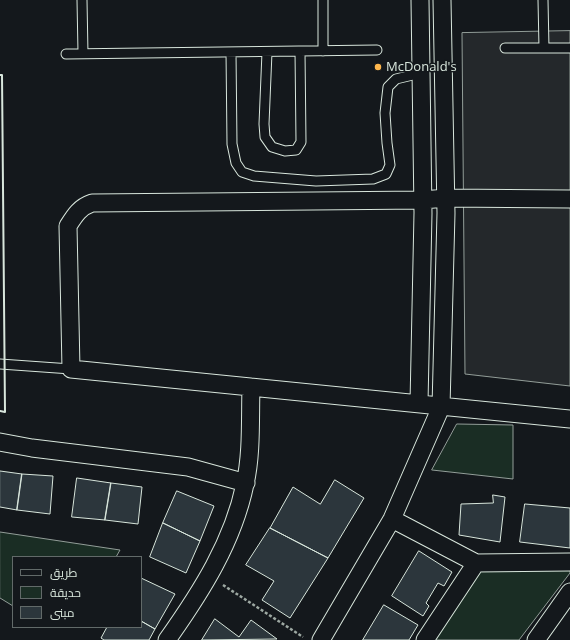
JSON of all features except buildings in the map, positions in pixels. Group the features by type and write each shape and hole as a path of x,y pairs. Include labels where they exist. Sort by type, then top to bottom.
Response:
{"street":[{"path":"419,403 423,200 420,0"},
{"path":"321,640 392,520 441,407 446,198 442,0"},
{"path":"570,198 446,198 423,200 92,203 85,205 80,209 68,226 71,369 570,419"},
{"path":"167,640 221,554 235,522 246,483 249,458 251,387"},
{"path":"0,442 32,448 188,467 246,483"},
{"path":"392,520 476,563 570,562"},
{"path":"425,640 476,563"},
{"path":"536,640 570,592"}],"lane":[{"path":"82,0 83,53"},
{"path":"323,0 323,51"},
{"path":"543,0 544,48"},
{"path":"505,48 570,48"},
{"path":"66,54 377,50"},
{"path":"231,52 232,144 236,163 242,172 254,176 277,179 316,181 373,179 386,174 390,165 385,113 388,87 396,80 421,73"},
{"path":"267,52 264,124 265,137 272,147 285,151 296,150 301,142 300,52"},
{"path":"0,364 71,369"}],"path":[{"path":"208,576 308,640"}],"green space":[{"path":"457,424 513,425 513,479 432,470"},
{"path":"0,532 120,550 117,556 12,556 12,605 0,598"},
{"path":"479,559 570,559 570,573 519,640 428,640"}],"shaded area":[{"path":"570,31 570,386 465,374 462,33"}],"wall":[{"path":"0,75 2,75 5,412 0,411"}],"place":[{"name":"McDonald's","path":"378,67"}]}
